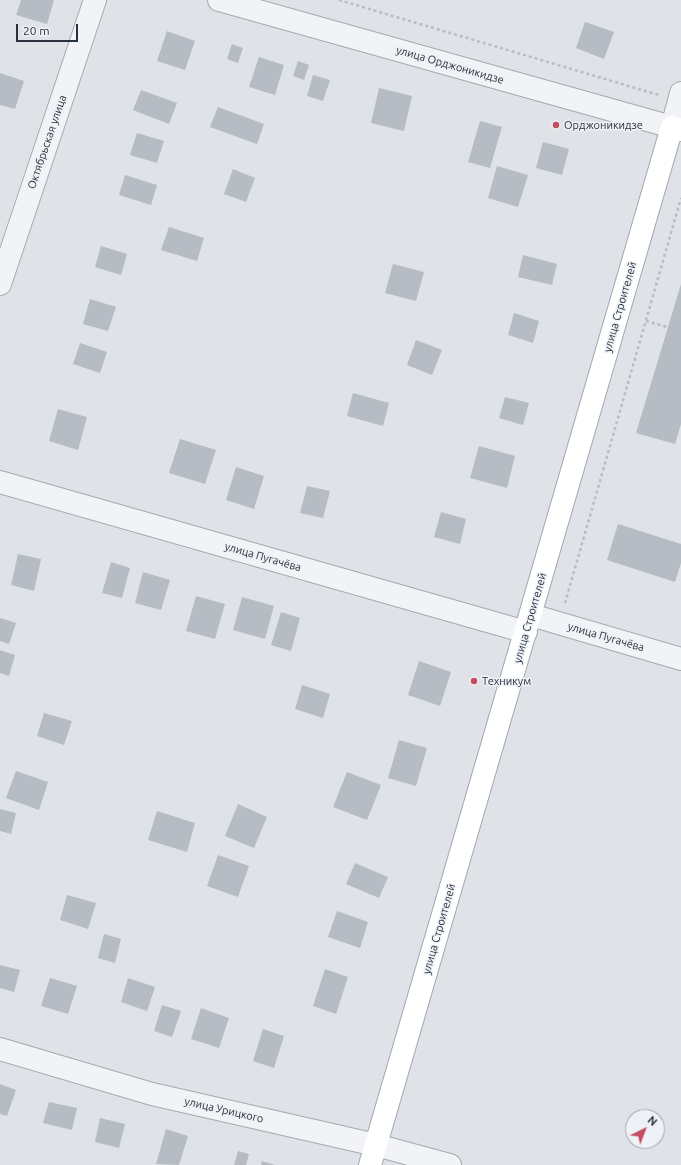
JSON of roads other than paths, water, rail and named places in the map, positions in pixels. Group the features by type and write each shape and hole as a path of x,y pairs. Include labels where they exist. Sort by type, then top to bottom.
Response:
{"main road":[{"name":"улица Строителей","path":"370,1165 528,623 677,128"}],"street":[{"name":"Октябрьская улица","path":"0,284 95,0"},
{"name":"улица Орджоникидзе","path":"219,0 677,128"},
{"name":"улица Строителей","path":"677,128 680,97"},
{"name":"улица Пугачёва","path":"0,482 528,623 559,623 681,659"},
{"name":"улица Урицкого","path":"0,1049 152,1094 376,1145 450,1165"}],"place":[{"name":"Орджоникидзе","path":"556,125"},
{"name":"Техникум","path":"474,681"}]}
